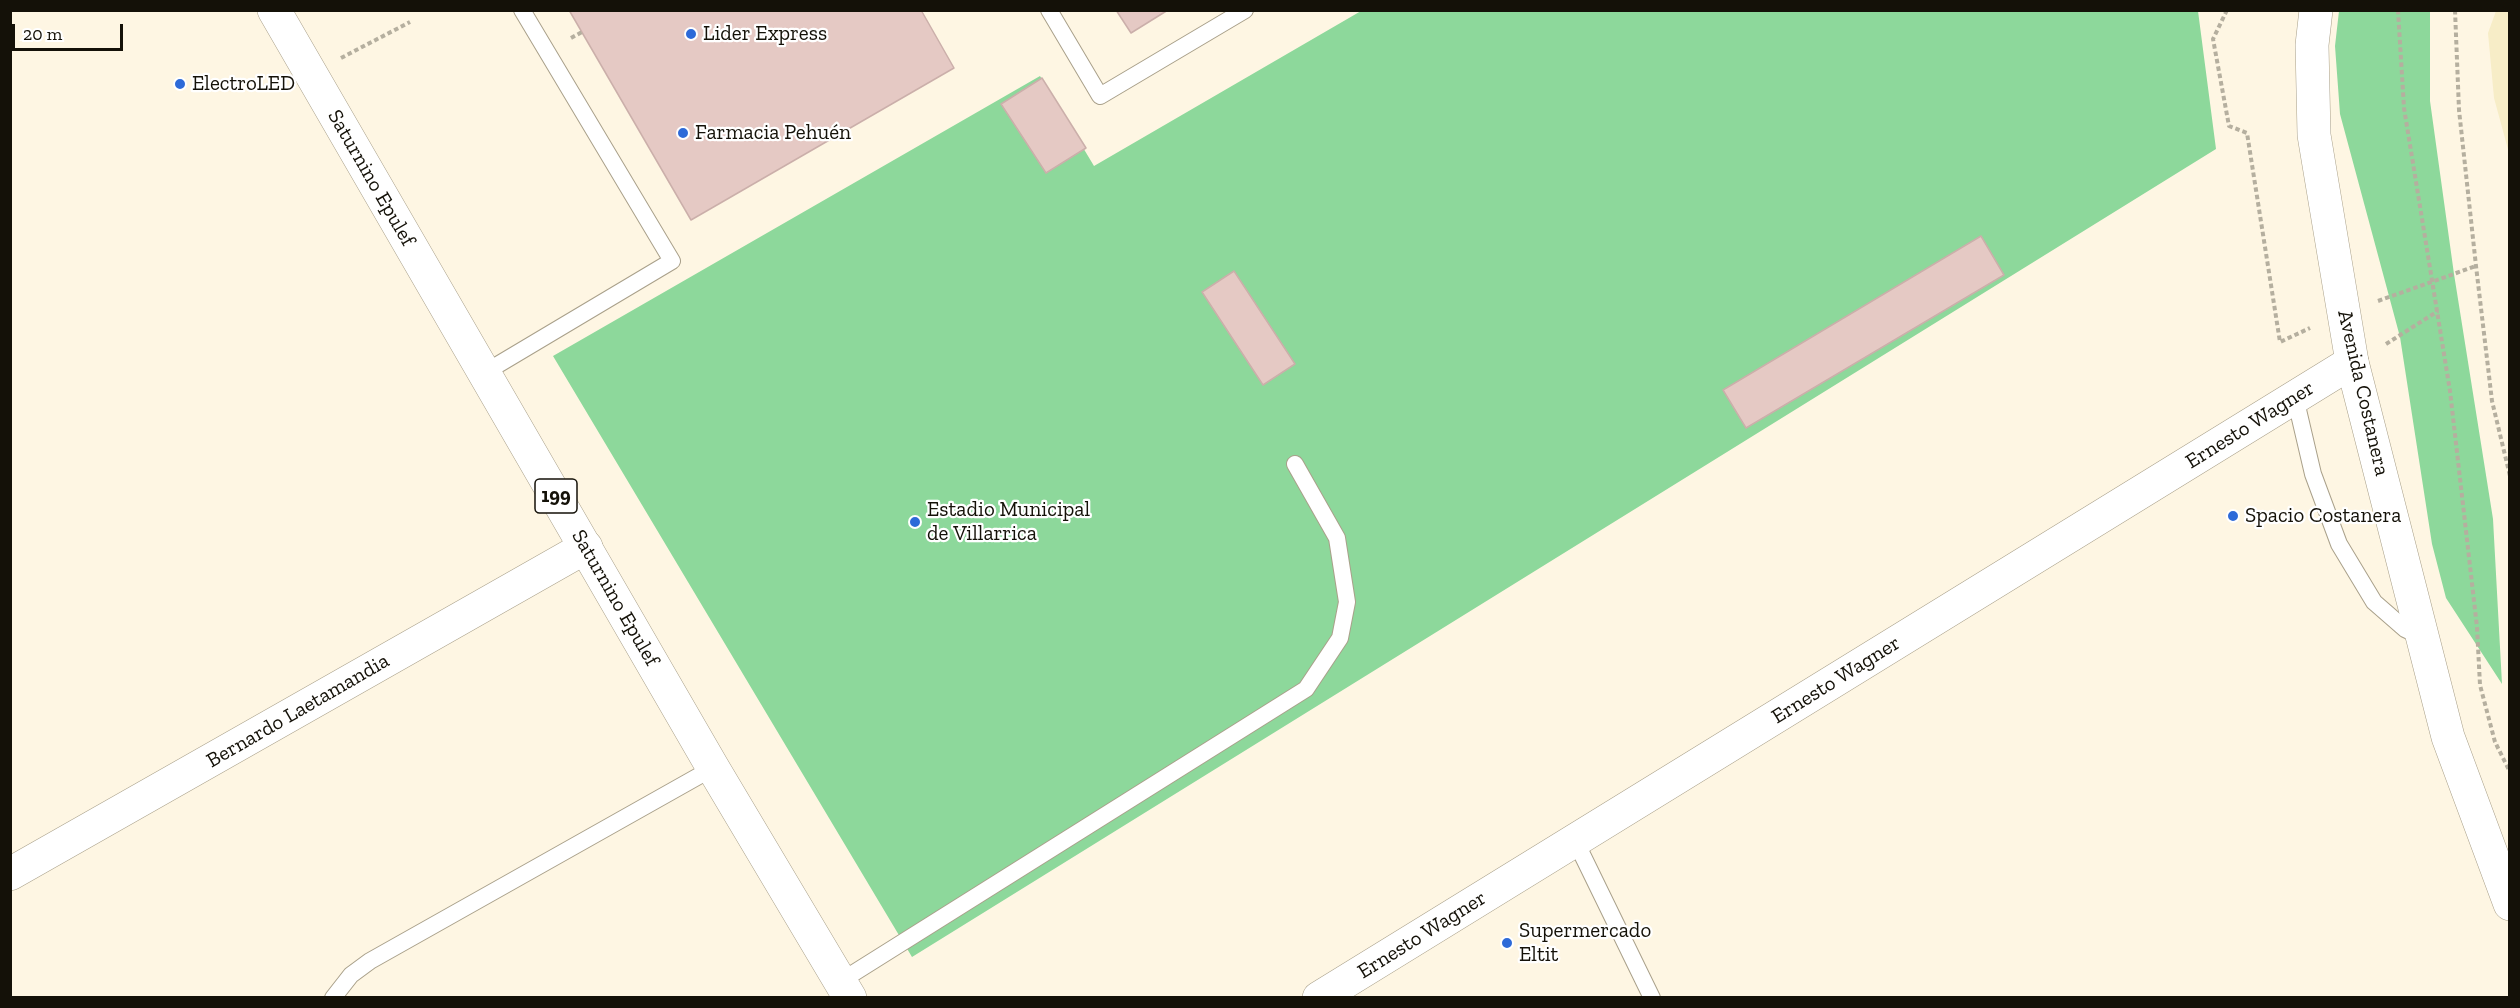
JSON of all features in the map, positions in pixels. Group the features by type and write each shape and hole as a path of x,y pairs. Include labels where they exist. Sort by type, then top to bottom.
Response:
{"main road":[{"name":"Saturnino Epulef","path":"274,10 713,768 845,989"},
{"name":"Avenida Costanera","path":"2316,10 2312,56 2314,135 2352,362 2448,737 2510,904"},
{"name":"Ernesto Wagner","path":"1319,998 2352,362"},
{"name":"Bernardo Laetamandia","path":"10,874 586,548"}],"lane":[{"path":"484,373 672,261 522,10"},
{"path":"1049,10 1100,96 1245,10"},
{"path":"2295,398 2313,474 2339,544 2374,602 2405,629 2423,638"},
{"path":"845,989 1306,689 1340,639 1347,602 1337,538 1295,464"},
{"path":"333,998 351,975 370,961 713,768"},
{"path":"1575,840 1652,998"}],"path":[{"path":"2398,10 2400,60 2410,156 2438,311 2460,472 2477,627 2480,685 2492,732 2510,772"},
{"path":"2454,10 2458,110 2492,401 2510,476"},
{"path":"312,74 411,22"},
{"path":"2352,362 2400,337 2438,311"}],"green space":[{"path":"1361,11 2198,11 2216,149 912,957 553,356 1040,76 1094,166"},
{"path":"2339,11 2430,11 2430,101 2454,274 2493,519 2502,684 2446,598 2432,544 2400,337 2340,114 2335,46"}],"sand":[{"path":"2496,11 2509,11 2509,153 2494,98 2488,33"}],"building":[{"path":"569,10 921,10 954,68 691,220"},
{"path":"1116,10 1168,10 1131,33"},
{"path":"1042,78 1086,148 1046,173 1001,104"},
{"path":"1981,236 2004,275 1746,428 1723,390"},
{"path":"1234,271 1295,364 1263,385 1202,292"}],"place":[{"name":"Lider Express","path":"691,34"},
{"name":"ElectroLED","path":"180,84"},
{"name":"Farmacia Pehuén","path":"683,133"},
{"name":"Spacio Costanera","path":"2233,516"},
{"name":"Estadio Municipal de Villarrica","path":"915,522"},
{"name":"Supermercado Eltit","path":"1507,943"}]}
